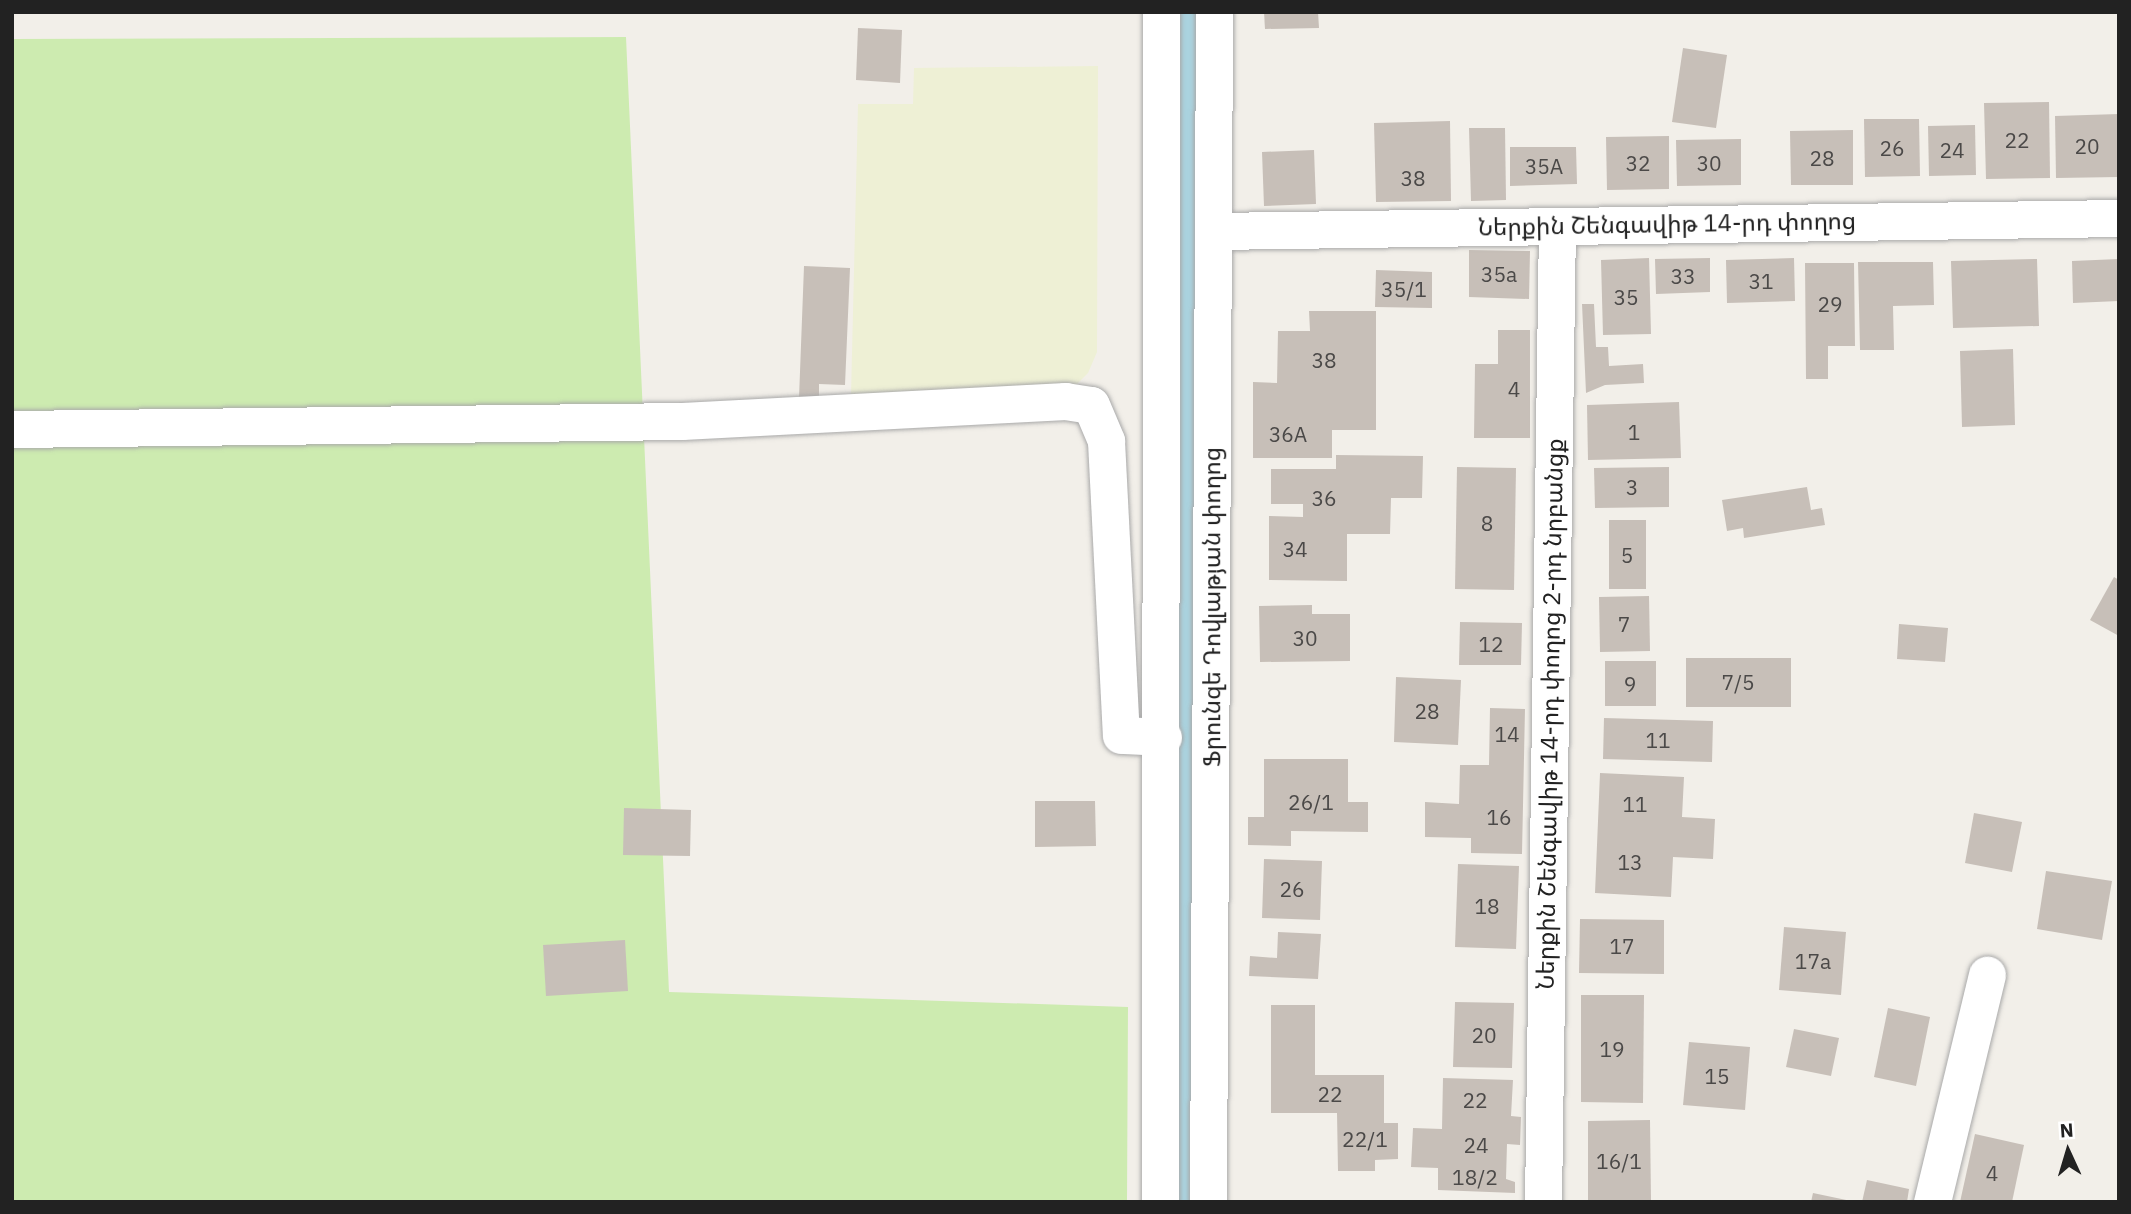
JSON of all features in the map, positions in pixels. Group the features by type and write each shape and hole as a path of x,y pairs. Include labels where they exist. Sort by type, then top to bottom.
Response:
{"street":[{"path":"1160,1202 1163,737 1161,12"},
{"name":"Ֆրունզե Դովլաթյան փողոց","path":"1208,1202 1214,12"},
{"name":"Ներքին Շենգավիթ 14-րդ փողոց","path":"1214,232 2119,218"},
{"name":"Ներքին Շենգավիթ 14-րդ փողոց 2-րդ նրբանցք","path":"1544,1202 1557,226"},
{"path":"12,429 682,421 1065,401 1091,405 1106,441 1121,735 1163,737"},
{"path":"1932,1202 1987,975"}],"green space":[{"path":"626,37 669,992 1128,1007 1127,1202 12,1202 12,39"},
{"path":"1098,66 1097,352 1088,373 1075,386 851,395 858,104 913,104 914,68"}],"building":[{"path":"1264,12 1318,12 1319,28 1265,29"},
{"path":"858,28 902,30 900,83 856,80"},
{"path":"1683,48 1727,55 1716,128 1672,122"},
{"path":"2049,102 2050,178 1986,179 1984,103"},
{"path":"2119,114 2119,177 2056,178 2055,116"},
{"path":"1864,119 1919,119 1920,176 1865,177"},
{"path":"1450,121 1451,201 1376,202 1374,123"},
{"path":"1975,125 1976,175 1929,176 1928,126"},
{"path":"1469,128 1505,128 1506,200 1471,201"},
{"path":"1853,130 1853,185 1791,185 1790,131"},
{"path":"1669,136 1669,189 1607,190 1606,137"},
{"path":"1741,139 1741,185 1677,186 1676,140"},
{"path":"1510,147 1576,147 1577,184 1510,186"},
{"path":"1314,150 1316,204 1264,206 1262,152"},
{"path":"1469,250 1530,251 1529,299 1469,297"},
{"path":"1649,258 1651,334 1603,335 1601,260"},
{"path":"1710,258 1710,292 1656,294 1655,259"},
{"path":"1794,258 1795,301 1727,303 1726,260"},
{"path":"2037,259 2039,326 1953,328 1951,261"},
{"path":"2119,259 2119,301 2073,303 2072,261"},
{"path":"1858,262 1933,262 1934,305 1893,306 1894,350 1860,350"},
{"path":"1805,263 1854,263 1855,346 1828,346 1828,379 1806,379"},
{"path":"804,266 850,268 845,385 819,384 819,399 799,398"},
{"path":"1376,270 1432,272 1432,308 1375,307"},
{"path":"1582,304 1594,304 1596,347 1608,347 1609,366 1643,364 1644,383 1605,385 1586,393"},
{"path":"1309,311 1376,311 1376,430 1332,430 1332,458 1253,458 1253,382 1277,383 1278,331 1310,331"},
{"path":"1498,330 1530,330 1530,438 1474,438 1475,364 1498,364"},
{"path":"2013,349 2015,425 1962,427 1960,351"},
{"path":"1679,402 1681,458 1588,460 1587,405"},
{"path":"1336,455 1423,456 1422,498 1391,498 1390,534 1347,534 1347,581 1269,580 1269,516 1303,517 1303,504 1271,504 1271,469 1336,469"},
{"path":"1457,467 1516,468 1514,590 1455,589"},
{"path":"1669,467 1669,507 1595,508 1594,468"},
{"path":"1807,487 1811,510 1822,508 1825,525 1744,538 1743,528 1727,531 1722,500"},
{"path":"1609,520 1646,520 1646,589 1609,589"},
{"path":"2114,577 2119,580 2119,636 2090,620"},
{"path":"1649,596 1650,651 1600,652 1599,597"},
{"path":"1312,605 1312,614 1350,614 1350,661 1260,662 1259,606"},
{"path":"1460,622 1522,623 1521,665 1459,665"},
{"path":"1899,624 1948,628 1945,662 1897,659"},
{"path":"1686,658 1791,658 1791,707 1686,707"},
{"path":"1605,661 1656,661 1656,706 1605,706"},
{"path":"1396,677 1461,680 1458,745 1394,742"},
{"path":"1490,708 1525,709 1522,854 1471,853 1471,838 1425,837 1425,802 1459,804 1460,765 1489,765"},
{"path":"1604,718 1713,721 1712,762 1603,759"},
{"path":"1264,759 1348,759 1348,802 1368,802 1368,832 1291,831 1291,846 1248,845 1248,817 1264,817"},
{"path":"1600,773 1684,777 1682,817 1715,819 1713,859 1673,857 1671,897 1595,893"},
{"path":"1035,801 1095,801 1096,846 1035,847"},
{"path":"624,808 691,810 690,856 623,855"},
{"path":"1974,813 2022,822 2012,872 1965,863"},
{"path":"1264,859 1322,861 1320,920 1262,918"},
{"path":"1458,864 1519,866 1516,949 1455,947"},
{"path":"2046,871 2112,881 2102,940 2037,929"},
{"path":"1580,919 1664,920 1664,974 1579,973"},
{"path":"1784,927 1846,932 1841,995 1779,990"},
{"path":"1278,932 1321,934 1318,979 1249,976 1250,956 1277,958"},
{"path":"625,940 628,991 546,996 543,945"},
{"path":"1581,995 1644,995 1643,1103 1581,1102"},
{"path":"1455,1002 1514,1003 1512,1068 1453,1067"},
{"path":"1271,1005 1315,1005 1315,1075 1384,1075 1384,1123 1398,1123 1398,1159 1375,1160 1375,1171 1338,1171 1337,1113 1271,1113"},
{"path":"1888,1008 1930,1017 1916,1086 1874,1077"},
{"path":"1794,1029 1839,1038 1831,1076 1786,1067"},
{"path":"1689,1042 1750,1047 1745,1110 1683,1105"},
{"path":"1443,1078 1513,1080 1511,1116 1521,1117 1520,1145 1507,1144 1506,1179 1515,1182 1515,1193 1438,1190 1438,1168 1411,1167 1413,1128 1442,1129"},
{"path":"1650,1120 1651,1202 1588,1202 1588,1121"},
{"path":"1975,1134 2024,1145 2012,1202 1960,1202"},
{"path":"1867,1180 1909,1189 1907,1202 1862,1202"},
{"path":"1813,1193 1851,1201 1851,1202 1811,1202"}],"waterway":[{"path":"1181,1202 1186,12"}]}
